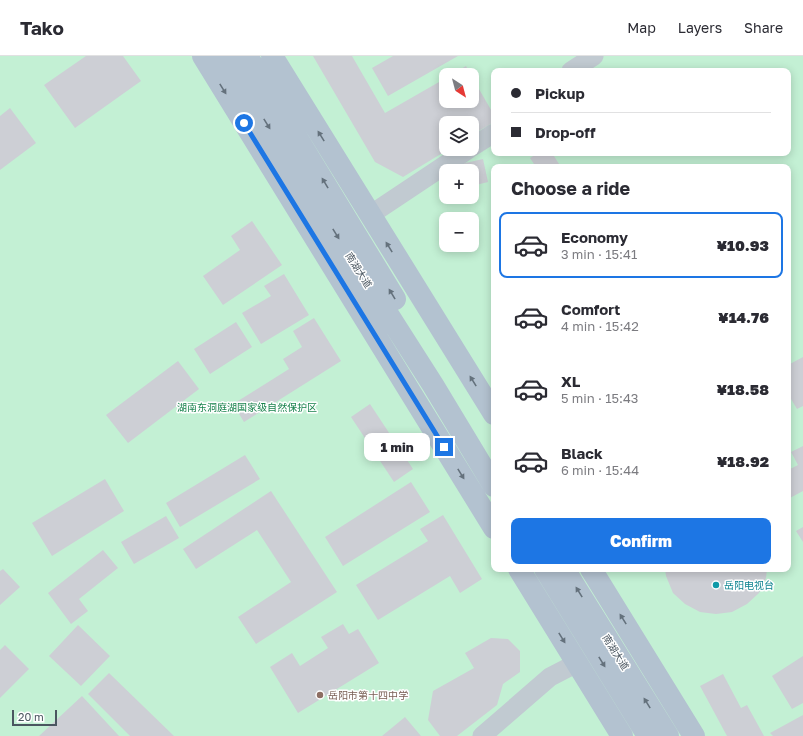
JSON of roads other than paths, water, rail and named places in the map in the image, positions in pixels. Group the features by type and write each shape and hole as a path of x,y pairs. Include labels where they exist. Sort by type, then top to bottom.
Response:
{"main road":[{"path":"203,56 491,523"},
{"name":"南湖大道","path":"223,56 433,386 491,481"},
{"name":"南湖大道","path":"247,56 491,453"},
{"path":"272,56 491,409"},
{"path":"521,572 622,736"},
{"name":"南湖大道","path":"547,572 648,736"},
{"name":"南湖大道","path":"566,572 668,736"},
{"path":"593,572 694,736"}],"street":[{"path":"576,68 594,56"},
{"path":"479,143 491,135"},
{"path":"370,215 458,156"},
{"path":"482,736 550,677 577,663"}],"place":[{"name":"岳阳电视台","path":"716,585"},
{"name":"岳阳市第十四中学","path":"320,695"}],"park label":[{"name":"湖南东洞庭湖国家级自然保护区","path":"247,407"}]}
